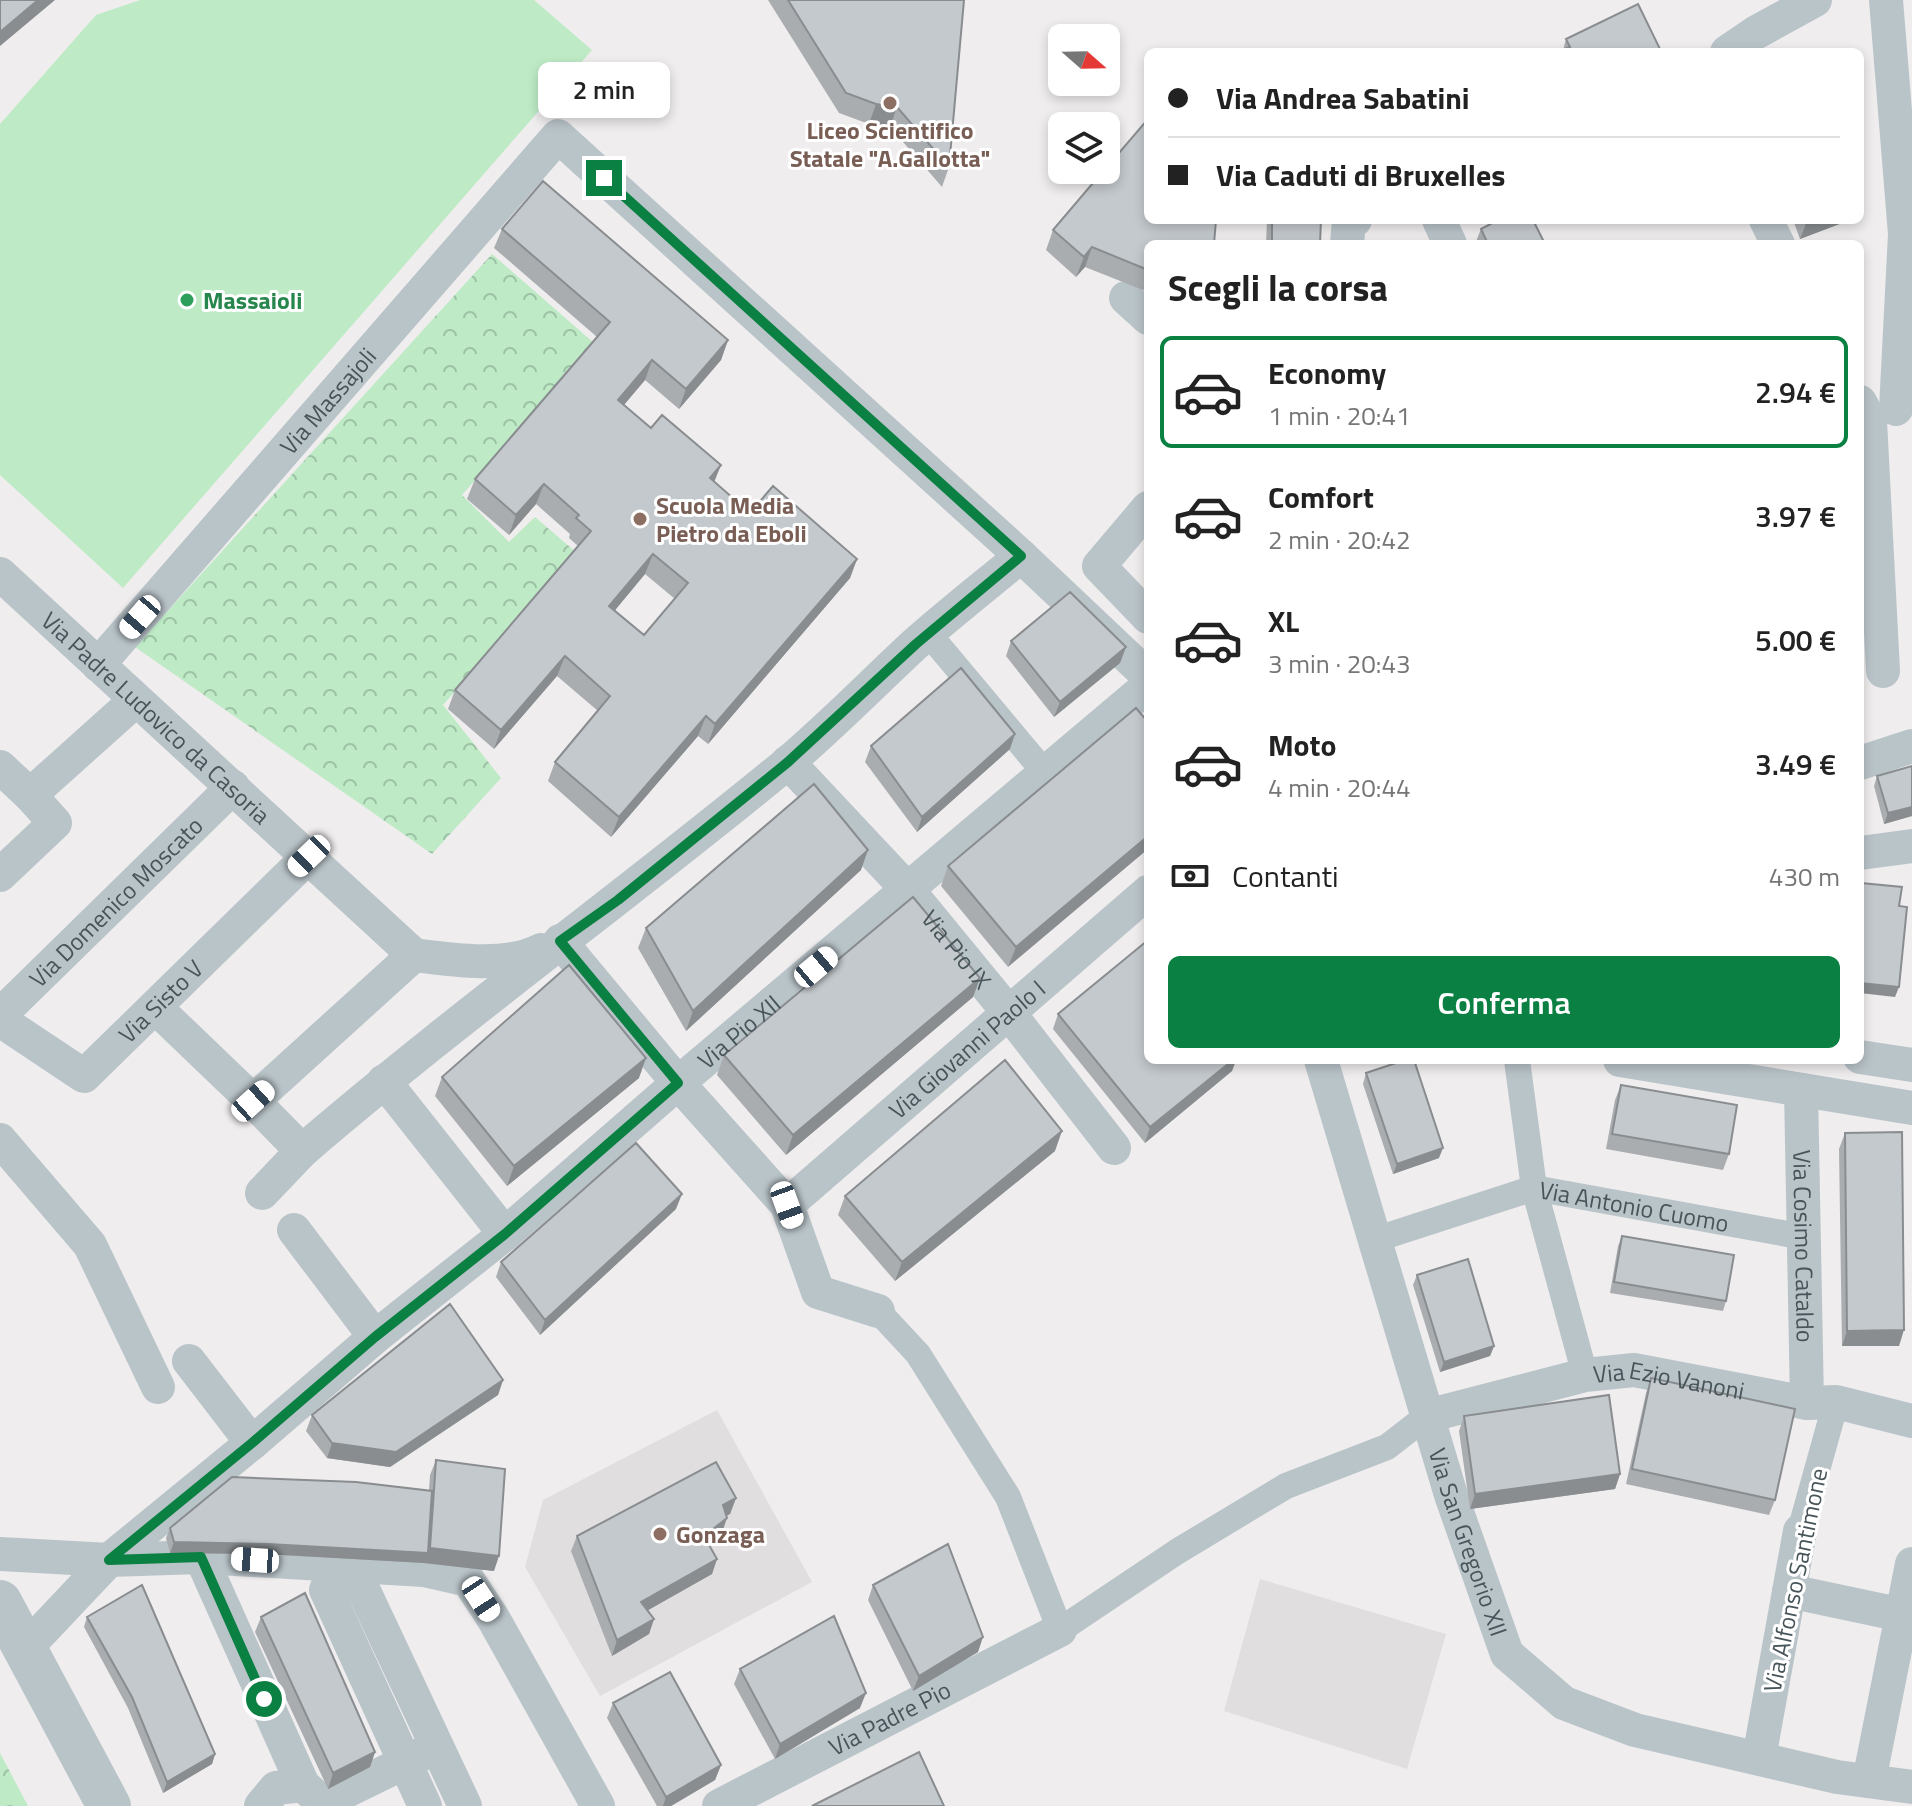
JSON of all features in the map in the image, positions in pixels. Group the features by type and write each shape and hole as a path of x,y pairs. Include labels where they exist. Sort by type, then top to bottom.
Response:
{"street":[{"path":"1734,48 1815,0"},
{"path":"1883,671 1880,413 1909,234 1886,0"},
{"name":"Via Massajoli","path":"98,665 558,136 1021,556"},
{"path":"1144,513 1099,566 1144,613"},
{"path":"262,1193 302,1151 384,1081 560,941 618,900 788,762 928,633 1021,556 1144,672"},
{"name":"Via Padre Ludovico da Casoria","path":"0,574 414,955"},
{"path":"928,633 1046,774"},
{"name":"Via Pio XII","path":"24,1650 109,1560 375,1337 505,1234 678,1083 1144,689"},
{"path":"30,795 136,700"},
{"path":"1864,762 1912,746"},
{"name":"Via Pio IX","path":"788,762 908,890 1114,1148"},
{"path":"0,767 55,823 0,875"},
{"name":"Via Domenico Moscato","path":"0,1018 233,787"},
{"path":"1864,852 1912,846"},
{"name":"Via Sisto V","path":"0,1018 84,1076 309,856"},
{"name":"Via Giovanni Paolo I","path":"787,1205 1144,895"},
{"path":"253,1101 414,955 454,960 525,958 560,941"},
{"path":"560,941 678,1083 787,1205 818,1292 878,1311 918,1354 1008,1497 1060,1630 1178,1551 1286,1486 1387,1447 1427,1416"},
{"path":"155,1007 302,1151"},
{"path":"1864,1058 1912,1065"},
{"name":"Via San Gregorio XII","path":"1322,1064 1451,1495 1507,1654 1564,1703 1635,1730 1837,1777 1912,1787"},
{"path":"1518,1064 1534,1188 1585,1375"},
{"path":"1644,1064 1912,1108"},
{"path":"384,1081 505,1234"},
{"name":"Via Cosimo Cataldo","path":"1801,1090 1804,1237 1822,1402"},
{"path":"0,1140 90,1245 158,1387"},
{"name":"Via Antonio Cuomo","path":"1374,1240 1534,1188 1804,1237"},
{"path":"294,1230 375,1337"},
{"path":"189,1361 252,1443"},
{"name":"Via Ezio Vanoni","path":"1427,1416 1585,1375 1634,1370 1822,1402 1912,1421"},
{"path":"1822,1402 1912,1401"},
{"name":"Via Alfonso Santimone","path":"1759,1758 1822,1402"},
{"path":"0,1554 109,1560 201,1557 424,1570 468,1580 493,1618 598,1806"},
{"path":"201,1557 318,1798"},
{"path":"1869,1781 1907,1616 1912,1564"},
{"path":"336,1565 362,1587 465,1806"},
{"path":"336,1565 326,1590 425,1806"},
{"path":"1789,1591 1907,1616"},
{"path":"0,1602 109,1806"},
{"name":"Via Padre Pio","path":"719,1806 1060,1630"},
{"path":"261,1806 276,1788 318,1798 404,1763 436,1746"}],"shaded area":[{"name":"Gonzaga","path":"717,1410 812,1582 600,1696 525,1567 543,1500"},
{"path":"1260,1579 1446,1634 1407,1769 1224,1711"}],"green space":[{"name":"Massaioli","path":"140,0 534,0 592,50 123,588 0,475 0,124 96,15"},
{"path":"492,254 594,343 462,495 509,542 535,517 577,553 443,705 501,778 432,854 135,647"},
{"path":"0,1753 28,1806 0,1806"}],"building":[{"path":"0,0 38,0 0,32"},
{"name":"Liceo Scientifico Statale \"A.Gallotta\"","path":"788,0 964,0 949,167 897,107 876,104 846,93"},
{"path":"1638,4 1660,48 1568,48 1566,39"},
{"path":"1144,124 1144,224 1216,224 1214,240 1144,240 1144,268 1092,247 1084,257 1053,230 1092,184 1120,184 1120,152"},
{"name":"Scuola Media Pietro da Eboli","path":"543,181 728,340 686,389 652,360 618,400 651,428 662,415 721,465 710,478 750,513 773,486 857,559 715,724 706,716 619,817 555,762 610,696 565,656 501,730 455,690 591,531 576,518 579,515 544,484 516,515 475,479 610,322 502,229","holes":["653,554 688,583 644,635 609,606"]},
{"path":"1272,224 1321,224 1320,240 1272,240"},
{"path":"1490,224 1535,224 1543,240 1486,240 1481,229"},
{"path":"1070,592 1126,647 1060,702 1011,641"},
{"path":"961,668 1015,734 922,817 871,746"},
{"path":"1136,708 1144,717 1144,839 1016,947 948,866"},
{"path":"1912,766 1912,807 1888,813 1877,776"},
{"path":"814,784 868,850 693,1011 646,928"},
{"path":"1864,883 1902,887 1899,906 1907,907 1899,987 1864,983"},
{"path":"913,897 980,978 793,1135 724,1055"},
{"path":"1144,943 1144,1064 1228,1064 1150,1127 1058,1014"},
{"path":"569,965 646,1058 514,1166 442,1077"},
{"path":"1005,1060 1062,1131 902,1262 845,1196"},
{"path":"1393,1064 1415,1064 1443,1148 1397,1164 1366,1073"},
{"path":"1621,1085 1737,1105 1729,1154 1612,1134"},
{"path":"1902,1132 1904,1330 1847,1331 1845,1133"},
{"path":"636,1143 682,1194 545,1320 501,1262"},
{"path":"1622,1236 1734,1255 1726,1301 1614,1282"},
{"path":"1468,1259 1494,1346 1444,1362 1417,1275"},
{"path":"450,1304 503,1380 396,1452 332,1443 312,1415"},
{"path":"1651,1378 1795,1409 1775,1500 1632,1469"},
{"path":"1609,1395 1620,1474 1475,1494 1464,1416"},
{"path":"436,1460 505,1469 499,1556 430,1548"},
{"name":"Gonzaga","path":"716,1462 736,1498 723,1505 727,1518 704,1536 717,1559 641,1602 654,1619 617,1640 577,1536"},
{"path":"232,1477 356,1482 432,1491 428,1553 174,1542 170,1528"},
{"path":"948,1544 983,1637 919,1676 873,1585"},
{"path":"142,1585 215,1754 167,1782 132,1697 87,1617"},
{"path":"305,1593 375,1752 333,1773 261,1617"},
{"path":"834,1616 866,1693 780,1744 740,1669"},
{"path":"670,1672 721,1765 666,1797 613,1703"},
{"path":"919,1752 944,1806 812,1806"}],"place":[{"name":"Liceo Scientifico Statale \"A.Gallotta\"","path":"890,103"},
{"name":"Massaioli","path":"187,300"},
{"name":"Scuola Media Pietro da Eboli","path":"640,519"},
{"name":"Gonzaga","path":"660,1534"}],"route":[{"path":"264,1699 201,1557 109,1560 375,1337 505,1234 678,1083 560,941 618,900 788,762 916,644 1021,556 604,178"}]}
